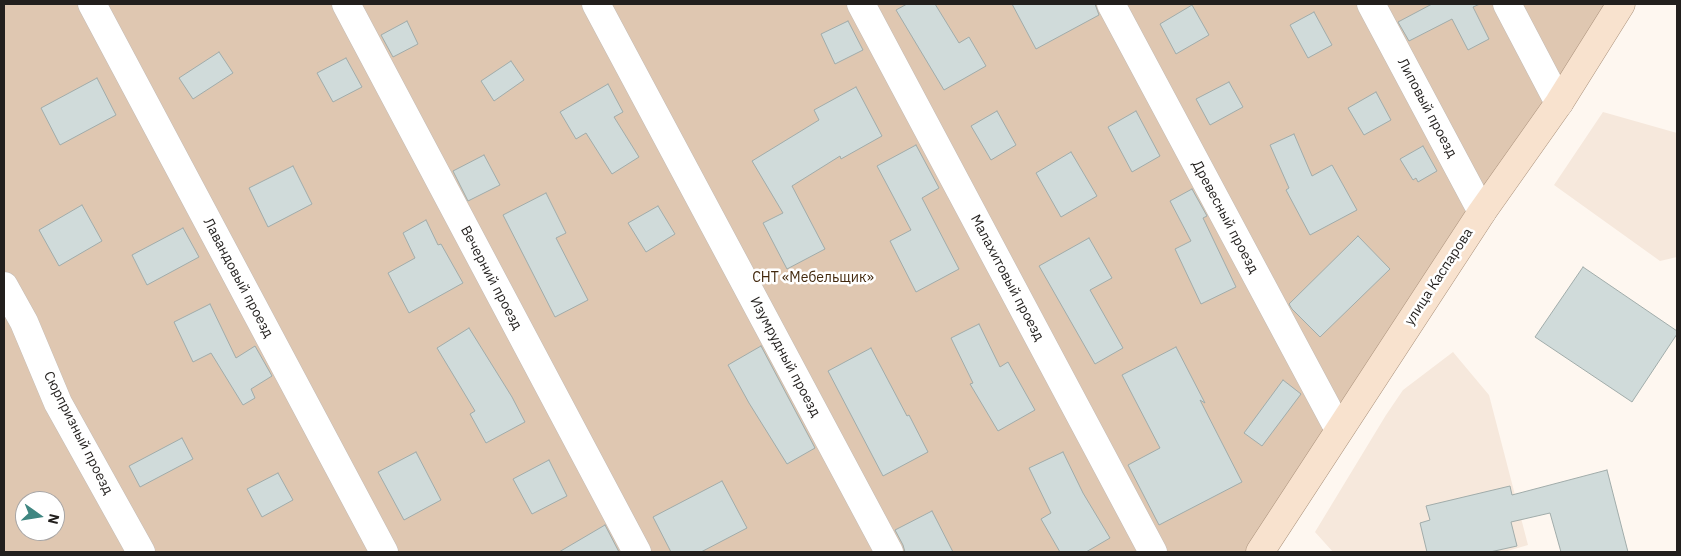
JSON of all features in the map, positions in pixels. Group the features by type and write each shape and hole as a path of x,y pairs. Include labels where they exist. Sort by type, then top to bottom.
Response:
{"main road":[{"name":"улица Каспарова","path":"1260,552 1482,212 1559,103 1621,4"}],"street":[{"name":"Лавандовый проезд","path":"92,4 384,552"},
{"name":"Вечерний проезд","path":"346,4 637,552"},
{"name":"Изумрудный проезд","path":"596,4 889,552"},
{"name":"Малахитовый проезд","path":"861,4 1153,552"},
{"name":"Древесный проезд","path":"1111,4 1339,430"},
{"name":"Липовый проезд","path":"1371,4 1482,212"},
{"path":"1507,4 1559,103"},
{"name":"Сюрпризный проезд","path":"4,286 24,322 58,403 141,552"}],"shaded area":[{"path":"1603,112 1677,133 1677,257 1660,261 1554,185"},
{"path":"1453,352 1489,395 1528,545 1504,552 1333,552 1315,532 1403,390"}],"green space":[{"name":"СНТ «Мебельщик»","path":"4,4 1621,4 1260,552 4,552"}],"building":[{"path":"907,4 935,4 959,43 969,37 986,66 944,90 896,10"},
{"path":"1012,4 1095,4 1099,15 1036,49"},
{"path":"1432,4 1480,4 1473,7 1489,39 1468,50 1452,19 1409,41 1398,22"},
{"path":"1192,5 1209,35 1176,54 1160,24"},
{"path":"1314,12 1332,45 1308,58 1290,25"},
{"path":"407,21 418,44 393,57 381,35"},
{"path":"848,21 863,50 835,64 821,34"},
{"path":"219,52 233,73 193,99 179,78"},
{"path":"346,58 362,87 333,102 317,73"},
{"path":"511,61 524,80 494,101 481,81"},
{"path":"97,78 116,115 60,145 41,108"},
{"path":"1229,82 1243,107 1210,125 1196,99"},
{"path":"608,84 623,112 614,117 639,157 612,174 586,133 576,139 560,112"},
{"path":"856,87 882,136 841,159 840,156 792,186 825,249 787,269 763,223 783,213 752,161 819,120 814,110"},
{"path":"1376,92 1391,120 1364,135 1348,108"},
{"path":"997,111 1016,145 991,160 971,126"},
{"path":"1136,111 1160,156 1132,172 1108,127"},
{"path":"1294,134 1312,176 1332,165 1357,210 1310,235 1286,190 1289,188 1270,145"},
{"path":"916,145 939,188 922,198 959,269 916,292 890,241 911,230 877,166"},
{"path":"1423,146 1437,171 1418,182 1416,178 1413,180 1400,159"},
{"path":"1071,152 1097,196 1061,217 1036,173"},
{"path":"484,155 500,185 468,201 453,171"},
{"path":"293,166 312,204 268,227 249,188"},
{"path":"1192,189 1207,216 1203,218 1236,287 1201,304 1175,249 1191,241 1170,201"},
{"path":"546,193 566,233 556,238 588,300 555,317 503,215"},
{"path":"82,205 102,241 59,266 39,230"},
{"path":"658,206 675,234 646,252 628,223"},
{"path":"426,220 438,245 441,244 463,283 409,313 388,273 415,258 403,233"},
{"path":"183,228 199,257 147,285 132,255"},
{"path":"1358,236 1390,269 1320,337 1289,304"},
{"path":"1089,238 1112,278 1090,290 1123,348 1095,364 1039,266"},
{"path":"1583,267 1677,331 1677,334 1632,402 1535,337"},
{"path":"210,304 236,358 255,346 272,376 251,389 255,398 243,405 211,353 193,362 174,322"},
{"path":"979,324 1000,367 1008,362 1035,410 998,431 970,384 973,383 951,338"},
{"path":"469,328 512,397 525,422 486,443 470,414 475,411 437,348"},
{"path":"761,346 815,448 787,464 728,365"},
{"path":"1176,347 1205,403 1200,400 1242,482 1159,525 1128,465 1160,448 1122,375"},
{"path":"871,348 928,452 883,476 828,371"},
{"path":"1283,380 1301,394 1262,446 1244,433"},
{"path":"182,438 193,459 140,487 129,466"},
{"path":"416,452 441,500 404,520 378,472"},
{"path":"1063,452 1083,493 1110,538 1086,552 1060,552 1041,519 1051,513 1029,468"},
{"path":"549,460 567,496 532,514 513,479"},
{"path":"1607,470 1628,552 1561,552 1550,513 1511,522 1517,546 1490,552 1427,552 1420,523 1430,520 1426,506 1510,486 1512,495"},
{"path":"278,473 293,500 262,517 247,489"},
{"path":"722,481 747,528 701,552 671,552 653,517"},
{"path":"932,511 953,552 905,552 895,530"},
{"path":"605,525 619,552 559,552"}]}
